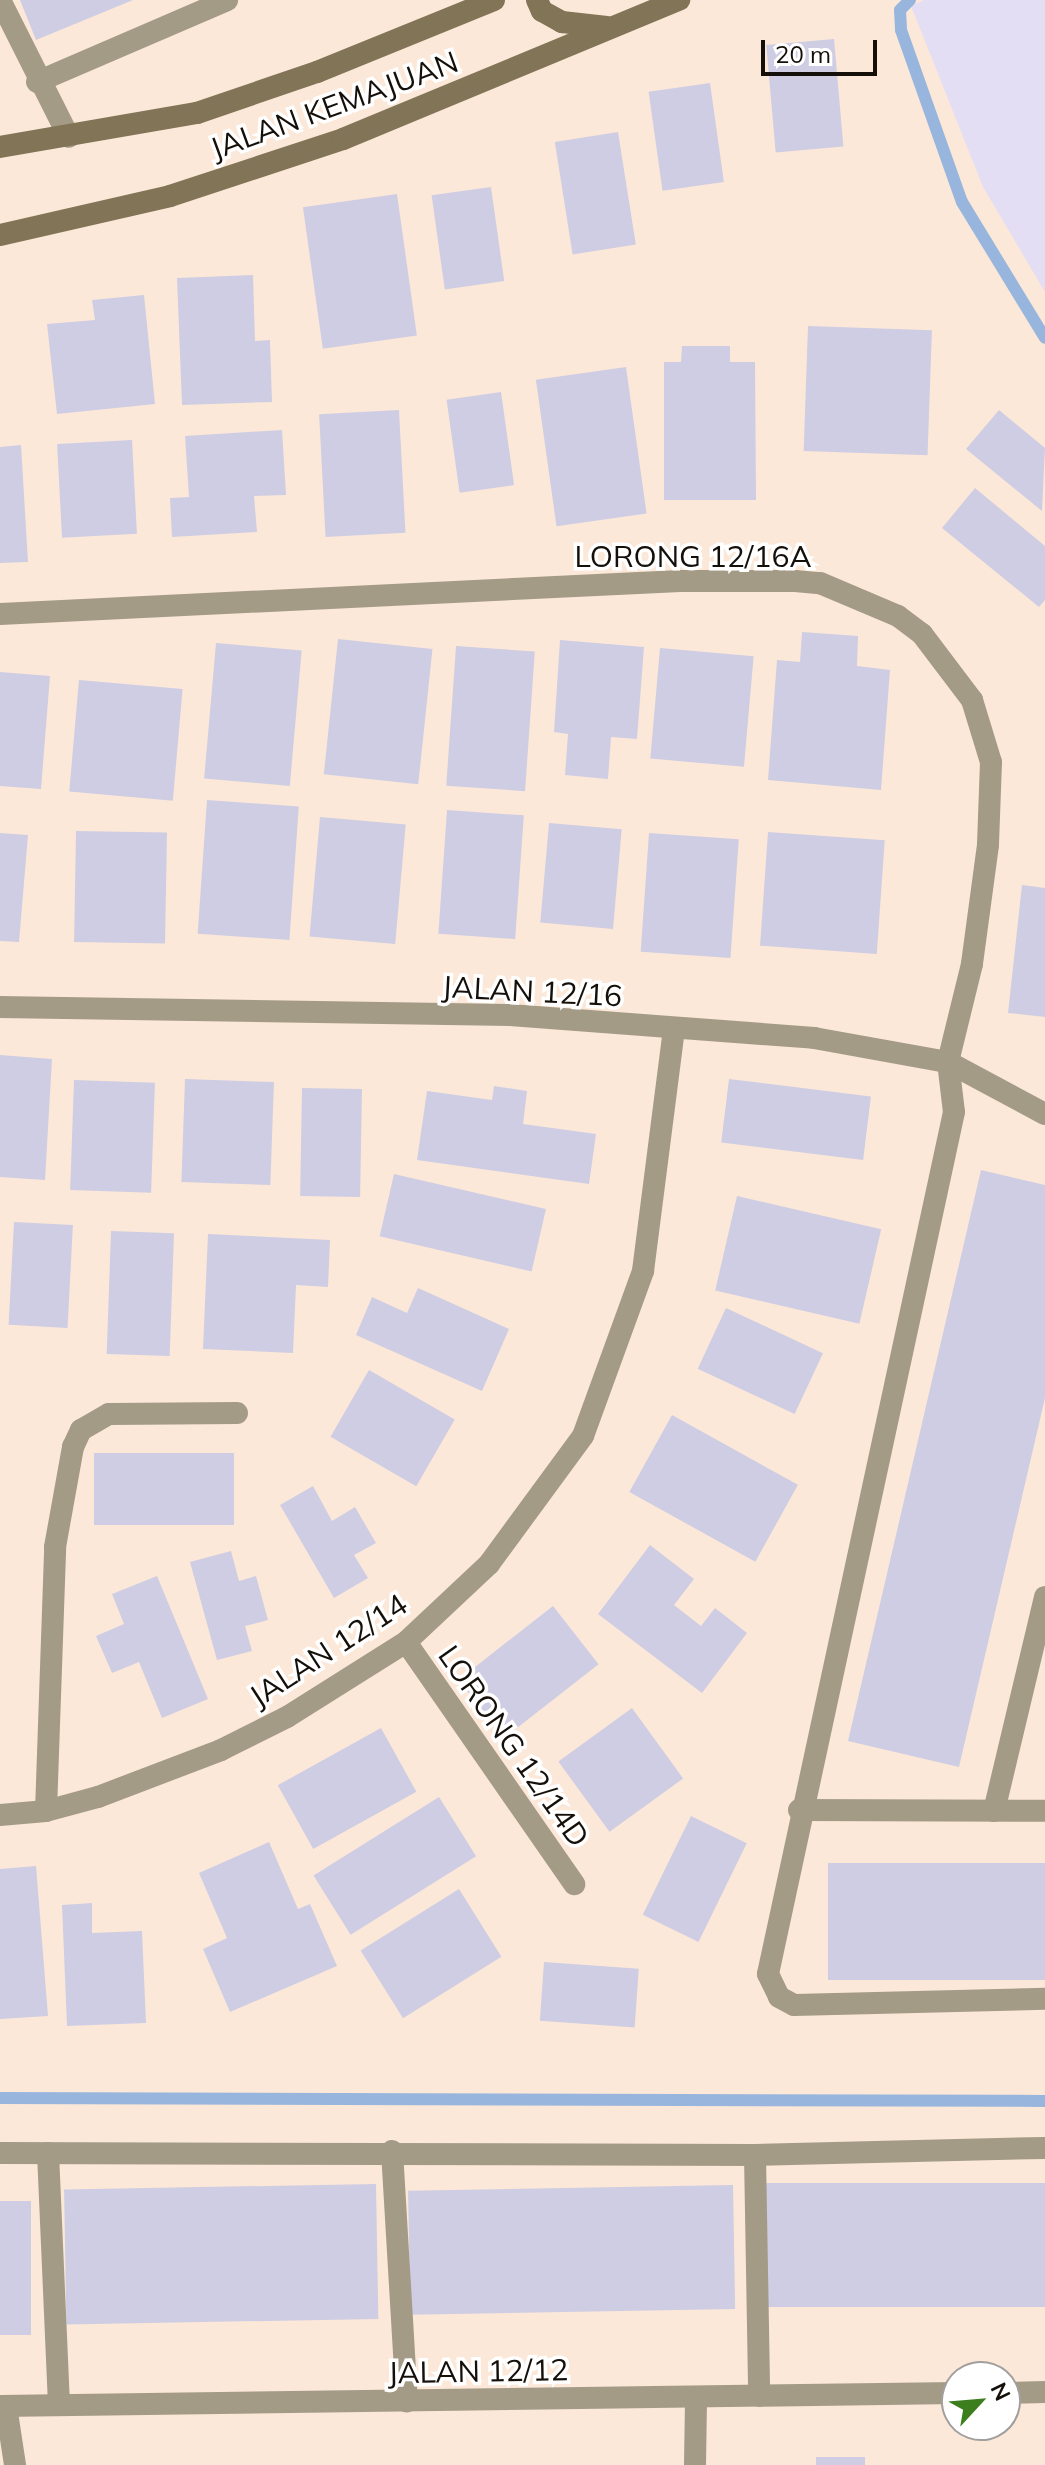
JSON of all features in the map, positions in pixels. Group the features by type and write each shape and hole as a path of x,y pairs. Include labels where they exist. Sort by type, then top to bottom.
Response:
{"main road":[{"name":"JALAN KEMAJUAN","path":"0,147 197,113 317,72 494,0"},
{"path":"537,0 542,11 562,22 613,27"},
{"name":"JALAN KEMAJUAN","path":"0,235 170,196 343,139 679,0"}],"street":[{"path":"0,0 37,82 69,137"},
{"path":"37,82 227,0"},
{"name":"LORONG 12/16A","path":"0,614 680,581 795,581 833,588 898,616 922,634 972,700 991,762 988,845 972,964 948,1062"},
{"name":"JALAN 12/16","path":"0,1007 510,1015 674,1030 814,1038 948,1062 1045,1114"},
{"name":"JALAN 12/14","path":"0,1815 46,1811 98,1797 221,1750 287,1717 406,1642 489,1564 583,1436 643,1271 674,1030"},
{"path":"948,1062 954,1112 799,1810 768,1974 779,1997 794,2005 1045,1999"},
{"path":"46,1811 55,1547 73,1447 81,1430 109,1414 237,1413"},
{"path":"994,1811 1045,1597"},
{"name":"LORONG 12/14D","path":"406,1642 574,1884"},
{"path":"799,1810 1045,1811"},
{"path":"0,2153 392,2151 755,2155 1045,2148"},
{"path":"392,2151 407,2402"},
{"path":"48,2153 59,2404"},
{"path":"755,2155 759,2396"},
{"path":"1021,2393 1045,2392"},
{"name":"JALAN 12/12","path":"3,2406 941,2393"},
{"path":"695,2465 696,2398"},
{"path":"3,2406 15,2465"}],"shaded area":[{"path":"924,0 1045,0 1045,292 983,187 911,6"}],"building":[{"path":"20,0 133,0 36,40"},
{"path":"834,39 843,147 776,153 766,45"},
{"path":"710,83 724,182 663,191 649,92"},
{"path":"618,132 636,245 573,255 555,142"},
{"path":"491,187 504,281 445,289 432,195"},
{"path":"397,194 417,336 323,349 303,207"},
{"path":"253,275 255,341 270,340 272,402 182,405 177,278"},
{"path":"144,295 155,404 57,414 47,324 95,320 92,300"},
{"path":"808,326 932,330 928,455 804,451"},
{"path":"682,346 730,346 730,362 755,362 756,500 664,500 664,362 681,362"},
{"path":"626,367 647,514 556,526 536,380"},
{"path":"501,392 514,485 460,493 447,400"},
{"path":"399,410 405,533 326,537 319,414"},
{"path":"999,410 1045,448 1042,511 966,449"},
{"path":"282,430 286,495 254,496 257,532 172,537 170,498 189,497 185,436"},
{"path":"132,440 137,534 62,538 57,444"},
{"path":"21,445 28,562 0,563 0,447"},
{"path":"975,488 1045,546 1045,600 1039,607 942,528"},
{"path":"802,632 858,636 857,666 890,670 881,790 768,780 777,660 800,662"},
{"path":"338,639 432,649 418,784 324,774"},
{"path":"560,640 644,647 637,739 611,737 608,779 565,775 568,734 554,732"},
{"path":"216,643 302,650 290,786 204,778"},
{"path":"456,646 535,652 525,791 446,786"},
{"path":"660,648 754,656 744,767 650,759"},
{"path":"0,672 50,676 41,789 0,786"},
{"path":"79,680 183,689 173,801 69,792"},
{"path":"207,800 299,806 289,940 198,934"},
{"path":"447,810 524,815 515,939 438,934"},
{"path":"320,817 406,824 395,944 310,937"},
{"path":"549,823 622,829 613,929 540,923"},
{"path":"76,831 167,833 165,944 74,942"},
{"path":"768,832 885,840 877,954 760,946"},
{"path":"0,833 28,835 19,942 0,941"},
{"path":"649,833 739,839 730,958 641,952"},
{"path":"1022,885 1045,888 1045,1017 1008,1013"},
{"path":"0,1055 52,1059 45,1180 0,1177"},
{"path":"185,1079 274,1082 270,1185 181,1182"},
{"path":"729,1079 871,1096 863,1160 721,1143"},
{"path":"74,1080 155,1083 151,1193 70,1190"},
{"path":"494,1086 527,1091 523,1124 596,1134 589,1184 417,1160 427,1091 492,1100"},
{"path":"302,1088 362,1089 360,1197 300,1196"},
{"path":"981,1170 1045,1185 1045,1398 959,1767 848,1741"},
{"path":"394,1174 546,1209 532,1271 380,1236"},
{"path":"737,1196 881,1229 859,1324 715,1291"},
{"path":"14,1222 73,1225 68,1328 9,1325"},
{"path":"111,1231 174,1233 170,1356 107,1354"},
{"path":"208,1234 330,1240 328,1287 296,1285 293,1353 203,1349"},
{"path":"418,1288 509,1329 482,1391 356,1335 372,1297 407,1313"},
{"path":"726,1308 823,1353 795,1414 698,1369"},
{"path":"369,1370 455,1420 416,1486 330,1437"},
{"path":"672,1415 798,1485 755,1562 629,1492"},
{"path":"94,1453 234,1453 234,1525 94,1525"},
{"path":"313,1486 332,1521 355,1507 376,1543 354,1555 368,1578 334,1598 280,1505"},
{"path":"650,1545 694,1579 674,1605 701,1626 715,1608 747,1633 702,1693 598,1614"},
{"path":"231,1551 239,1581 256,1576 268,1620 245,1626 252,1651 217,1660 190,1562"},
{"path":"157,1576 208,1699 162,1718 139,1662 112,1673 96,1636 124,1624 112,1594"},
{"path":"553,1606 599,1664 504,1738 458,1680"},
{"path":"632,1708 683,1778 610,1832 558,1761"},
{"path":"381,1728 416,1792 313,1849 278,1785"},
{"path":"439,1797 476,1856 351,1935 313,1875"},
{"path":"691,1816 747,1843 699,1942 643,1915"},
{"path":"269,1842 298,1909 310,1904 337,1966 230,2012 203,1949 227,1938 199,1873"},
{"path":"828,1863 1045,1863 1045,1980 828,1980"},
{"path":"36,1866 48,2016 0,2019 0,1869"},
{"path":"459,1889 501,1957 403,2018 361,1950"},
{"path":"92,1903 92,1933 142,1931 146,2023 67,2026 62,1905"},
{"path":"544,1962 639,1969 635,2027 540,2021"},
{"path":"764,2183 1045,2183 1045,2307 764,2307"},
{"path":"376,2184 378,2319 66,2324 64,2189"},
{"path":"733,2185 735,2309 410,2315 408,2191"},
{"path":"0,2201 31,2201 31,2335 0,2335"},
{"path":"816,2457 865,2457 865,2465 816,2465"}],"waterway":[{"path":"910,0 900,10 901,30 962,202 1045,338"},
{"path":"0,2098 1045,2101"}]}
